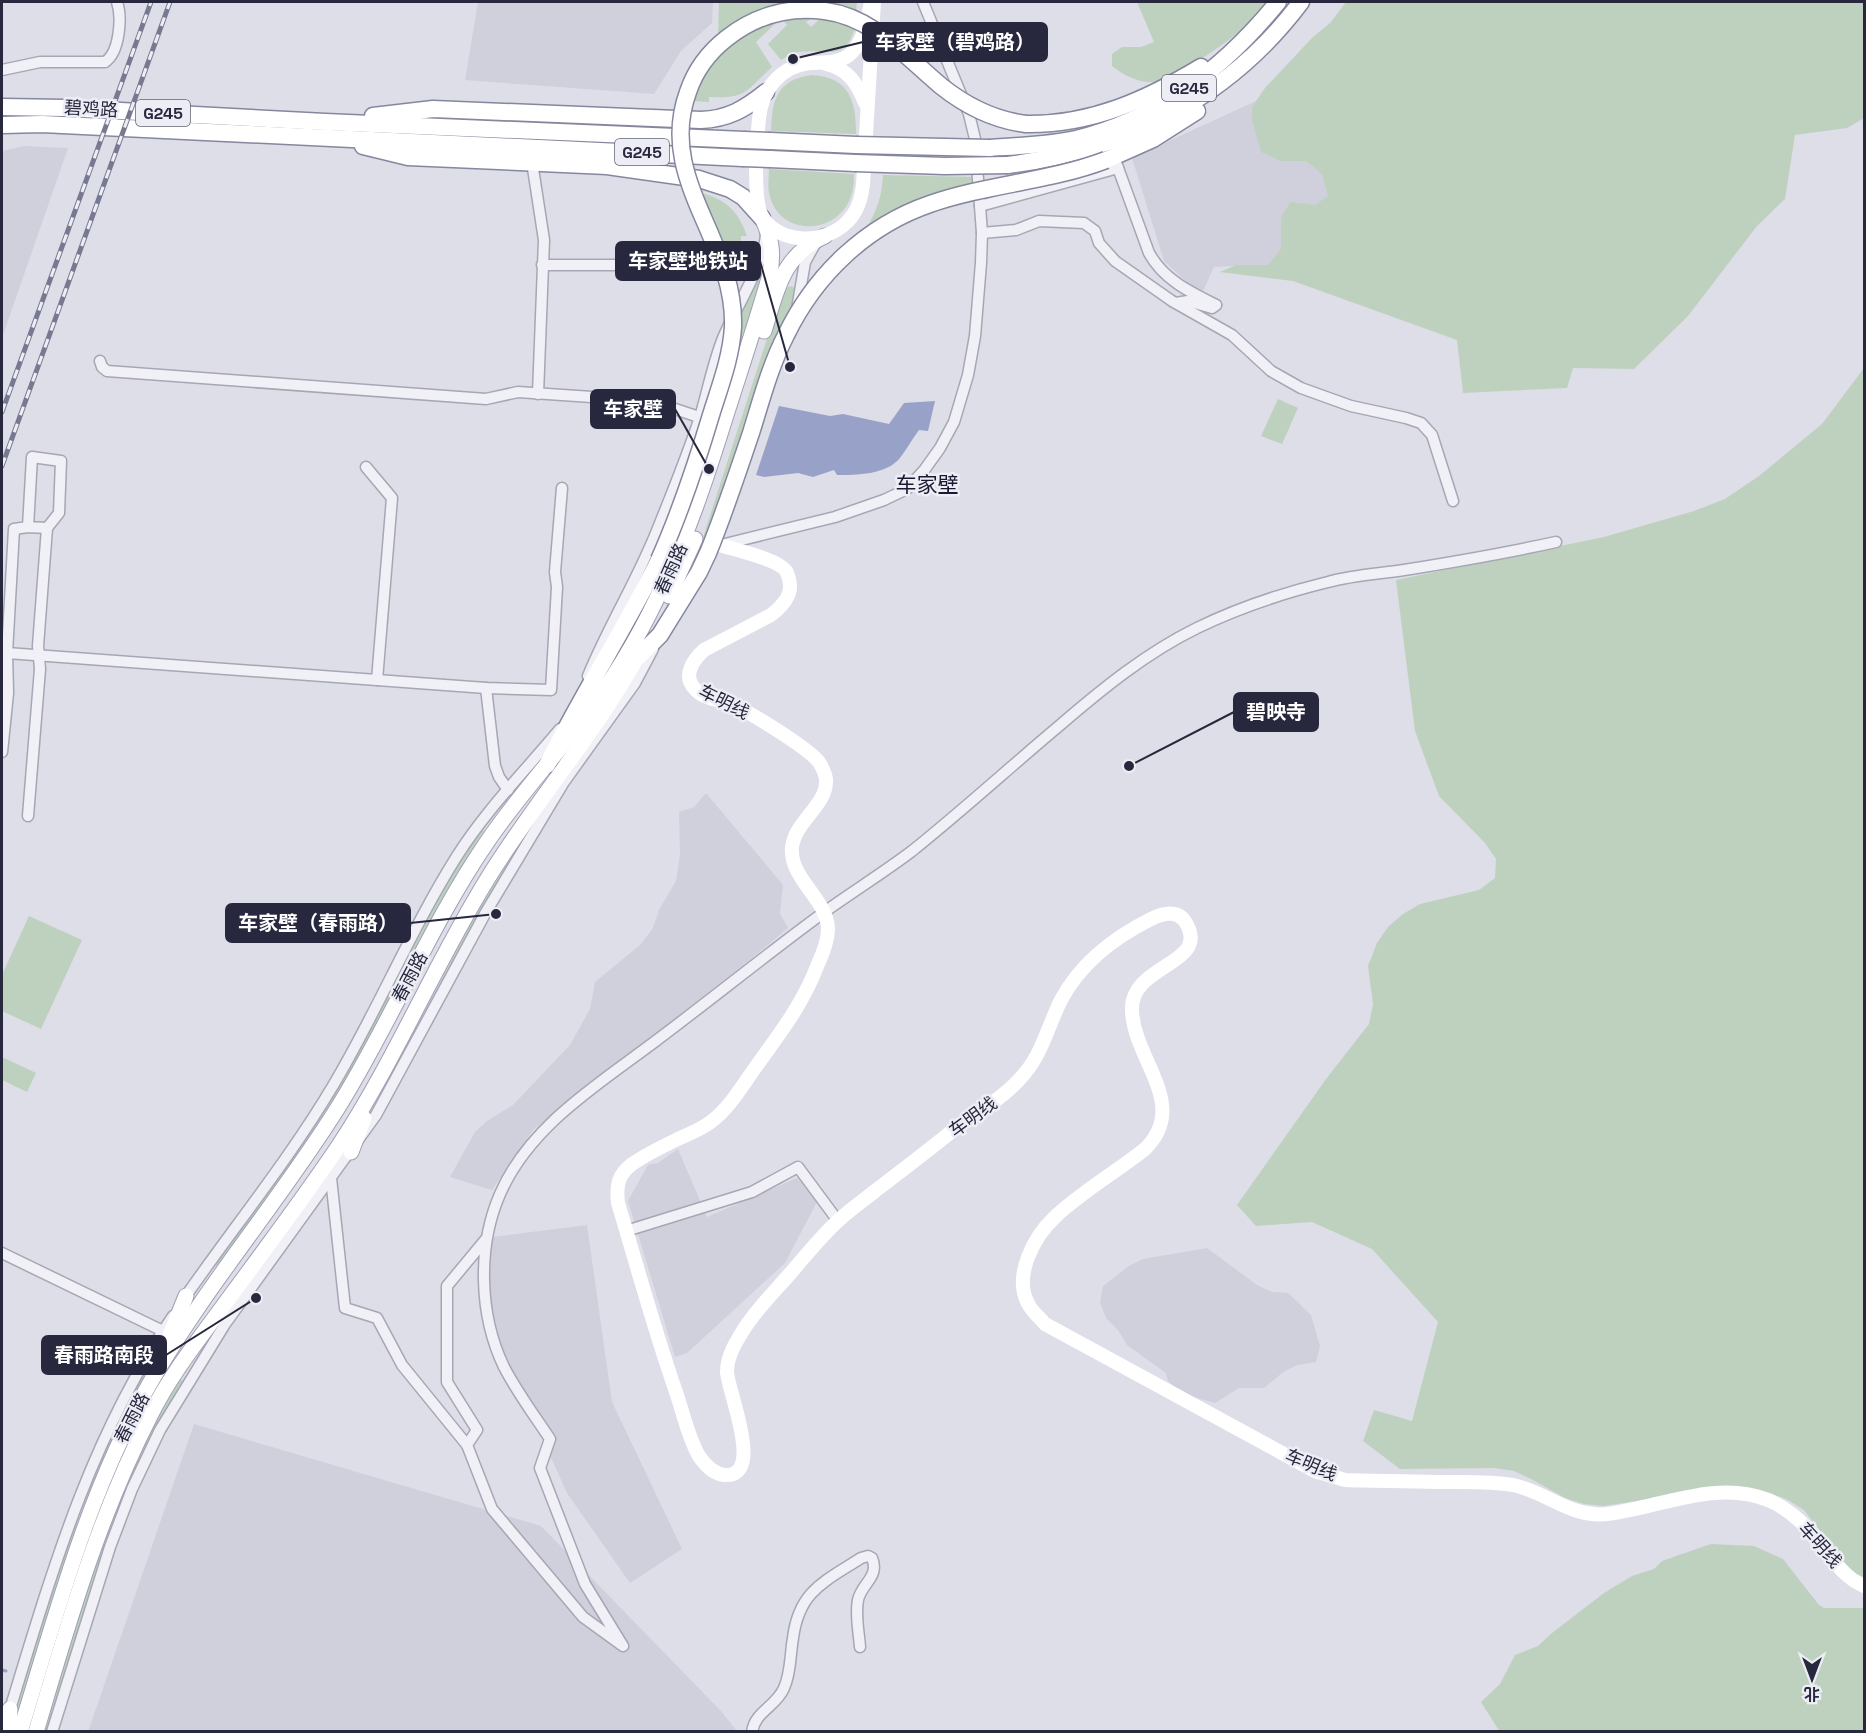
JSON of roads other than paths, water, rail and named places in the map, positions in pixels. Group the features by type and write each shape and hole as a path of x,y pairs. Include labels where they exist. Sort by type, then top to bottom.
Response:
{"highway":[{"name":"G245","path":"325,129 990,148 1045,144 1066,141 1121,124 1163,104 1191,86 1232,52 1278,2"},
{"name":"G245","path":"325,129 855,164 1008,165 1071,154 1122,138 1151,125 1202,96 1265,44 1301,2"},
{"path":"547,765 572,714 617,639 659,560 689,485 732,340 733,312 729,282 687,178 680,144 685,99 699,69 712,51 733,33 766,16 800,9 836,13 859,21 881,33 942,87 965,103 992,116 1026,124 1048,124 1080,120 1139,101 1209,63 1253,30"},
{"path":"636,659 660,635 714,549 777,353 802,304 835,264 876,231 923,207 960,195 1066,174 1112,162 1193,114 1232,83 1252,63 1265,44"},
{"path":"325,129 433,109 714,120 746,108 766,92"},
{"name":"碧鸡路","path":"2,107 65,108 325,129"},
{"name":"碧鸡路","path":"2,125 325,129"},
{"path":"325,129 408,157 608,166 699,179 730,189 743,197 764,222"}],"main road":[{"path":"872,2 861,199 848,221 839,229 825,236 792,237 764,222 758,202 756,186 759,117 766,92 777,78 791,68 844,59 855,49 864,32 872,2"},
{"path":"816,63 833,66 846,73 857,84 866,105"},
{"name":"春雨路","path":"20,1731 81,1533 106,1472 150,1383 210,1290 275,1201 336,1110 370,1052 452,898 488,840 595,703 625,657 657,599 690,524 769,278 772,251 764,222"},
{"name":"春雨路","path":"36,1731 95,1540 117,1484 153,1410 197,1342 339,1146 380,1077 466,915 522,828 602,715 636,659 684,566 698,533 781,279 801,250 825,236"},
{"name":"车明线","path":"714,549 775,563 785,570 789,579 790,591 779,609 704,650 695,658 691,666 690,683 702,695 736,706 804,748 819,762 826,778 825,788 822,797 795,836 793,857 800,876 824,913 827,922 826,943 808,990 730,1103 706,1126 643,1156 623,1171 616,1189 656,1331 696,1450 709,1469 723,1475 731,1474 738,1471 744,1459 744,1449 727,1375 733,1350 756,1312 838,1221 1017,1082 1033,1060 1063,996 1088,964 1111,942 1153,918 1173,913 1180,915 1189,929 1190,938 1186,951 1175,962 1148,976 1136,990 1132,1000 1133,1025 1143,1055 1161,1093 1163,1116 1160,1130 1145,1149 1056,1216 1039,1237 1026,1262 1023,1286 1029,1306 1041,1319 1065,1336 1304,1466 1333,1478 1500,1484 1531,1491 1574,1512 1596,1515 1625,1511 1679,1497 1743,1493 1767,1499 1787,1510 1814,1536 1833,1562 1855,1582 1864,1586"},
{"path":"522,828 564,782"},
{"path":"351,1152 380,1077"},
{"path":"150,1383 186,1296"},
{"path":"9,1731 10,1709"}],"street":[{"path":"2,70 40,62 105,62 111,57 119,33 120,13 117,2"},
{"path":"714,549 861,509 907,489 940,448 954,422 962,397 975,336 982,233 973,126 923,2"},
{"path":"532,162 544,240 538,394"},
{"path":"980,206 1112,162 1153,261 1185,290 1216,305 1212,308 1188,301 1176,303"},
{"path":"982,233 1016,230 1039,221 1084,223 1095,231 1099,243 1115,261 1176,303 1232,335 1271,371 1300,388 1351,406 1406,417 1421,423 1432,435 1453,501"},
{"path":"3,1731 60,1548 86,1476 118,1408 162,1331 315,1115 351,1055 441,883 483,818 572,714 602,641 646,558 699,417 723,337 766,239 764,222"},
{"path":"714,549 783,357 796,313 805,262 816,243 825,236"},
{"path":"542,265 710,265 755,268"},
{"path":"100,361 102,368 107,371 486,399 518,392 651,401 699,417"},
{"path":"28,527 32,457 61,461 59,513 47,528 38,646 40,669 28,816"},
{"path":"366,467 392,498 377,680"},
{"path":"7,653 486,688 551,690 557,587 555,572 562,488"},
{"path":"2,752 8,693 7,653 15,529 47,528"},
{"path":"331,1178 345,1308 377,1318 402,1365 467,1445 492,1509 583,1617 623,1646 585,1584 540,1468 550,1439 516,1388 495,1345 484,1298 486,1239 493,1213 500,1192 534,1138 577,1101 824,913 909,853 1113,681 1197,628 1253,604 1326,582 1358,575 1400,571 1556,542"},
{"path":"52,1731 110,1547 132,1489 177,1400 225,1324 351,1152 393,1086 486,912 564,782 635,683 660,635"},
{"path":"486,688 495,766 508,790"},
{"path":"626,1231 753,1192 798,1167 838,1221"},
{"path":"467,1445 477,1430 447,1382 447,1286 486,1239"},
{"path":"2,1253 162,1331"},
{"path":"752,1731 758,1715 775,1703 784,1689 788,1677 795,1628 805,1600 812,1590 861,1558 868,1556 872,1558 874,1570 872,1578 858,1598 860,1647"}],"water":[{"path":"935,401 928,431 919,430 900,458 887,468 853,475 837,475 834,470 813,477 798,473 764,477 756,475 779,406 830,416 843,414 889,424 904,403"}],"waterway":[{"path":"2,1670 6,1671"}],"railway":[{"path":"2,412 151,2"},
{"path":"2,466 170,2"}],"place":[{"name":"车家壁（碧鸡路）","path":"793,59"},
{"name":"车家壁地铁站","path":"790,367"},
{"name":"车家壁","path":"709,469"},
{"name":"碧映寺","path":"1129,766"},
{"name":"车家壁（春雨路）","path":"496,914"},
{"name":"春雨路南段","path":"256,1298"}],"district":[{"name":"车家壁","path":"927,485"}]}
